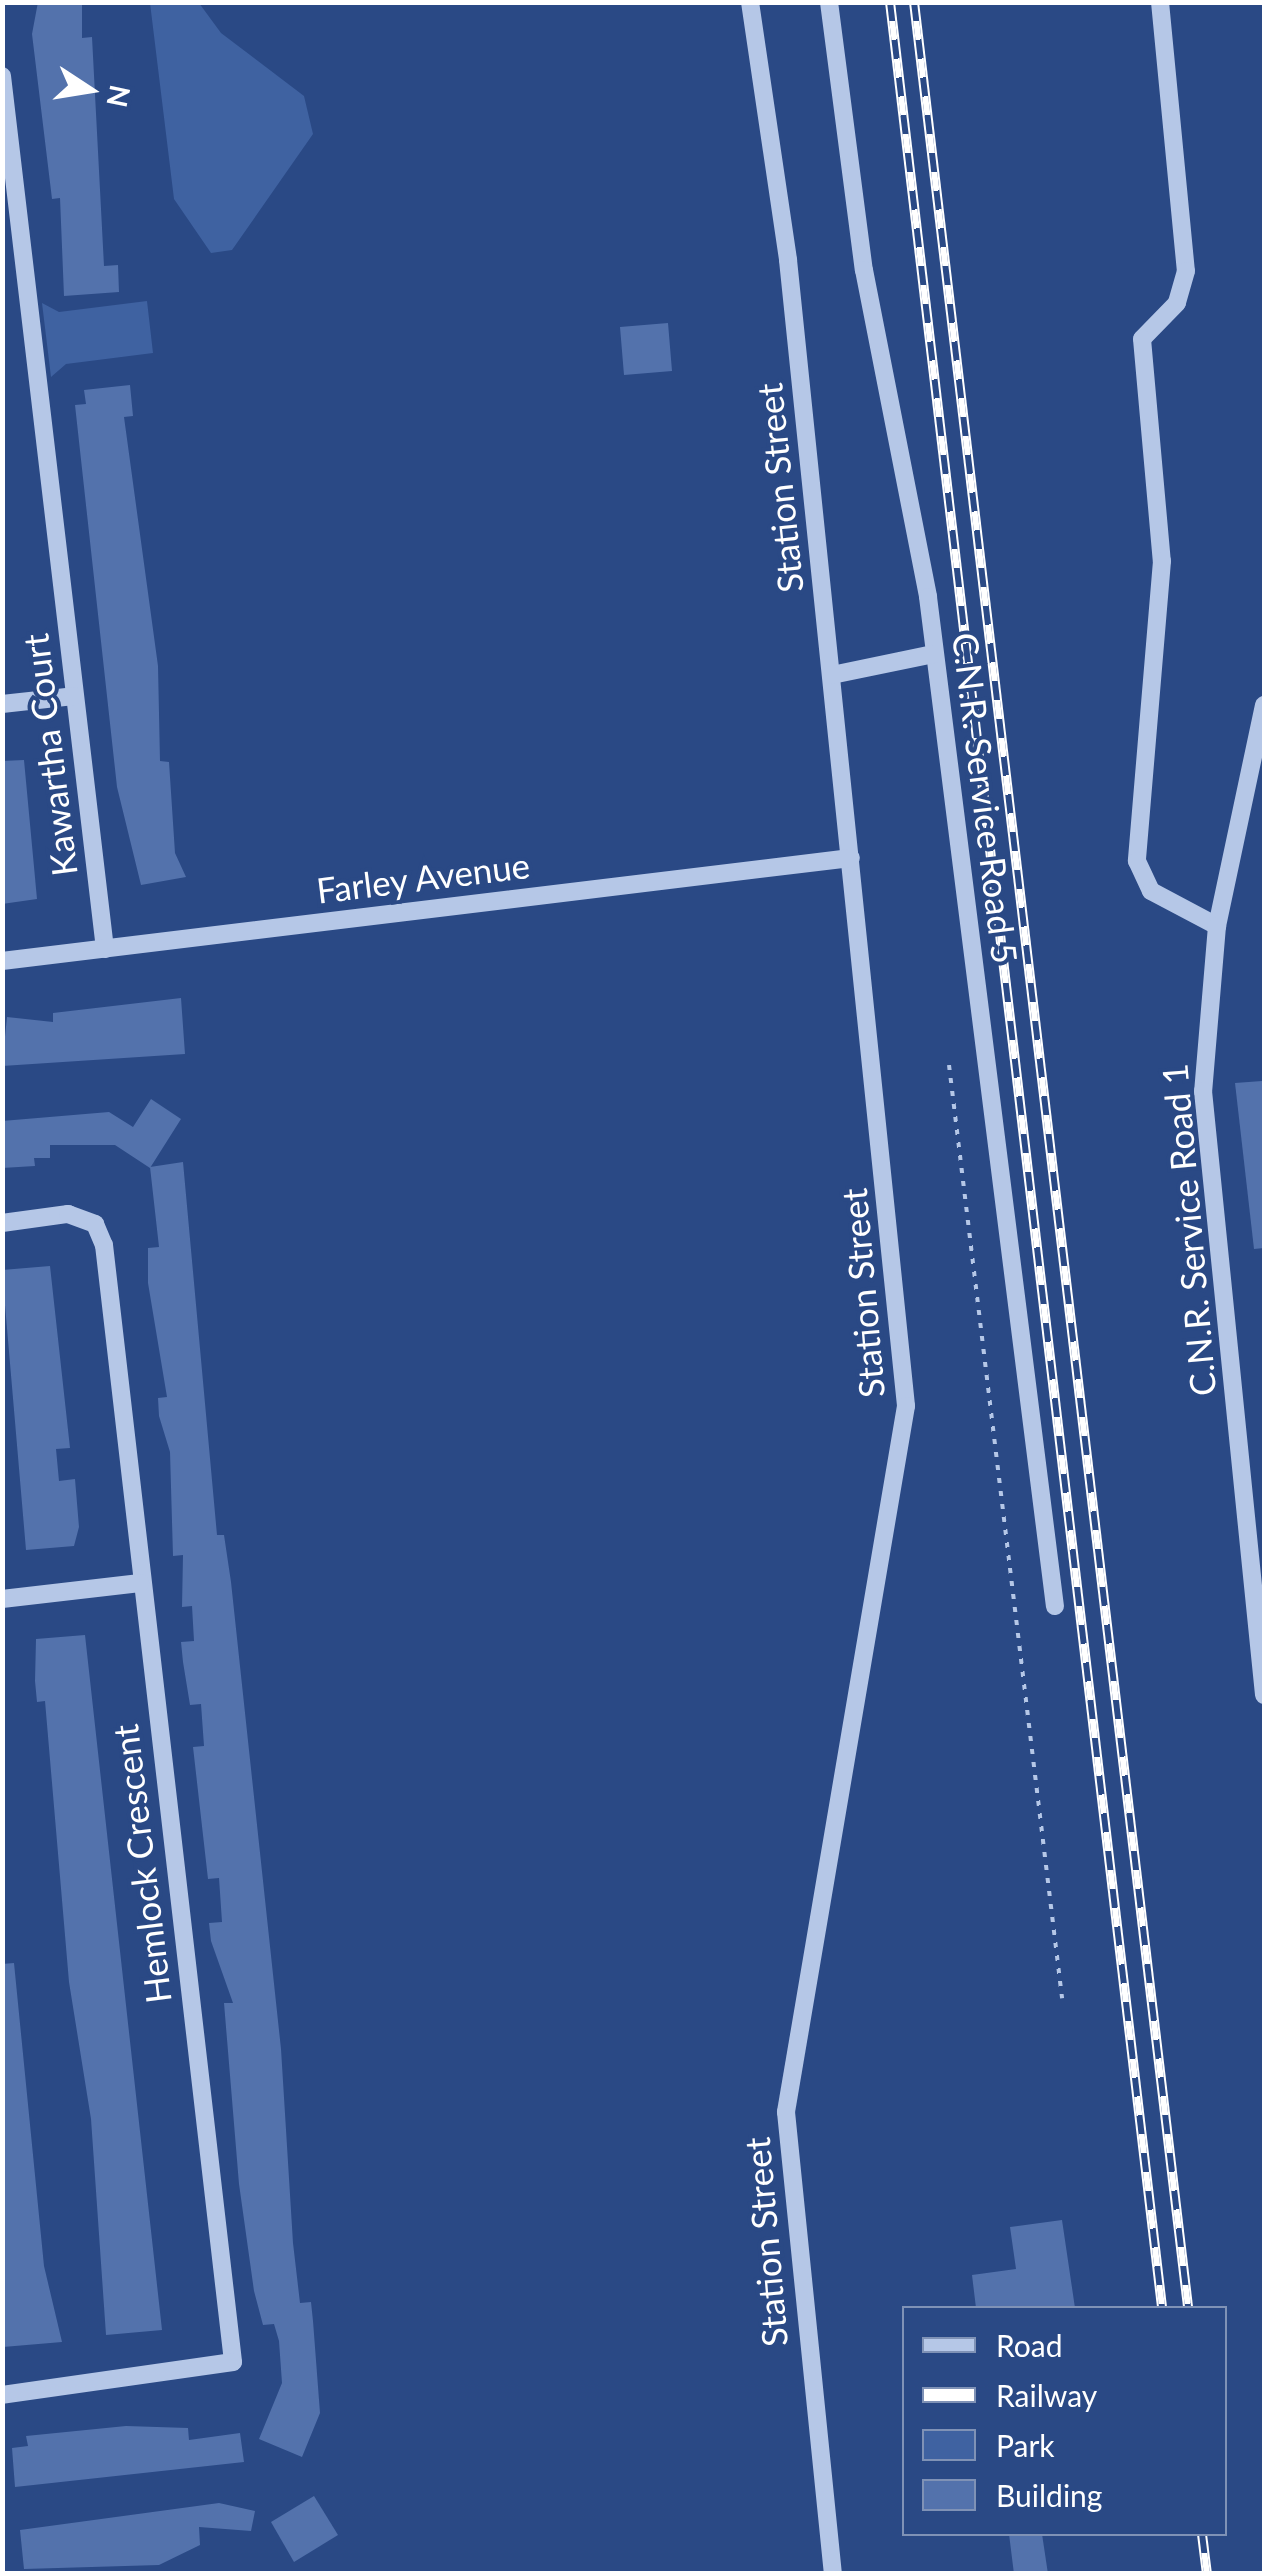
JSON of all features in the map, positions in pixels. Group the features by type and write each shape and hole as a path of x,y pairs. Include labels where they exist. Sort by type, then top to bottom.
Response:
{"street":[{"name":"Station Street","path":"750,2 832,675 906,1406 786,2112 833,2574"},
{"name":"C.N.R. Service Road 5","path":"830,2 864,270 933,654 1055,1606"},
{"path":"1160,2 1186,271 1177,303 1142,339 1162,546 1137,861 1152,891 1216,926"},
{"name":"Kawartha Court","path":"2,76 104,949"},
{"path":"832,675 933,654"},
{"path":"2,704 74,696"},
{"name":"C.N.R. Service Road 1","path":"1264,705 1216,926 1204,1091 1264,1695"},
{"name":"Farley Avenue","path":"2,961 851,858"},
{"name":"Hemlock Crescent","path":"2,1223 68,1214 95,1224 104,1245 232,2362 2,2395"},
{"path":"2,1600 140,1582"}],"path":[{"path":"949,1065 1062,1998"}],"green space":[{"path":"150,3 199,3 221,33 304,96 313,134 232,250 211,253 174,199"},
{"path":"147,301 153,353 66,364 51,377 42,303 59,312"}],"building":[{"path":"38,2 82,2 82,38 92,37 104,266 118,265 119,292 64,296 60,198 52,199 32,34"},
{"path":"668,323 672,371 624,375 620,327"},
{"path":"130,385 133,416 124,417 158,666 160,761 169,762 175,853 186,877 141,885 117,787 75,405 86,404 84,390"},
{"path":"24,760 37,899 2,904 2,761"},
{"path":"181,998 185,1054 2,1066 7,1017 53,1022 53,1013"},
{"path":"1262,1081 1264,1248 1254,1249 1235,1083"},
{"path":"151,1099 181,1119 150,1168 115,1145 50,1145 50,1158 34,1158 35,1166 2,1168 2,1121 109,1112 133,1127"},
{"path":"183,1162 217,1535 224,1535 231,1582 281,2049 293,2243 300,2303 311,2302 313,2321 320,2413 302,2457 259,2439 282,2383 279,2341 274,2324 263,2325 254,2291 239,2184 224,2003 233,2003 211,1941 209,1923 222,1922 219,1878 208,1879 193,1747 204,1746 201,1704 190,1705 181,1642 194,1641 192,1606 182,1607 183,1555 173,1556 170,1452 159,1416 158,1398 167,1397 148,1283 148,1248 159,1247 150,1167"},
{"path":"50,1266 70,1448 56,1449 59,1481 75,1479 79,1527 74,1546 26,1550 2,1270"},
{"path":"85,1635 162,2330 106,2335 91,2119 69,1982 45,1701 37,1702 35,1681 36,1639"},
{"path":"14,1963 44,2266 62,2342 3,2347 2,1964"},
{"path":"1062,2220 1075,2306 976,2306 972,2275 1016,2269 1010,2227"},
{"path":"126,2426 188,2428 189,2440 240,2433 244,2462 15,2487 12,2448 28,2446 26,2436"},
{"path":"314,2496 338,2535 294,2562 271,2522"},
{"path":"219,2503 255,2511 251,2531 199,2527 200,2545 159,2565 24,2569 20,2530"},
{"path":"1009,2536 1042,2536 1048,2574 1014,2574"}],"railway":[{"path":"890,2 1162,2306"},
{"path":"914,2 1188,2306"},
{"path":"1202,2536 1207,2574"}]}
